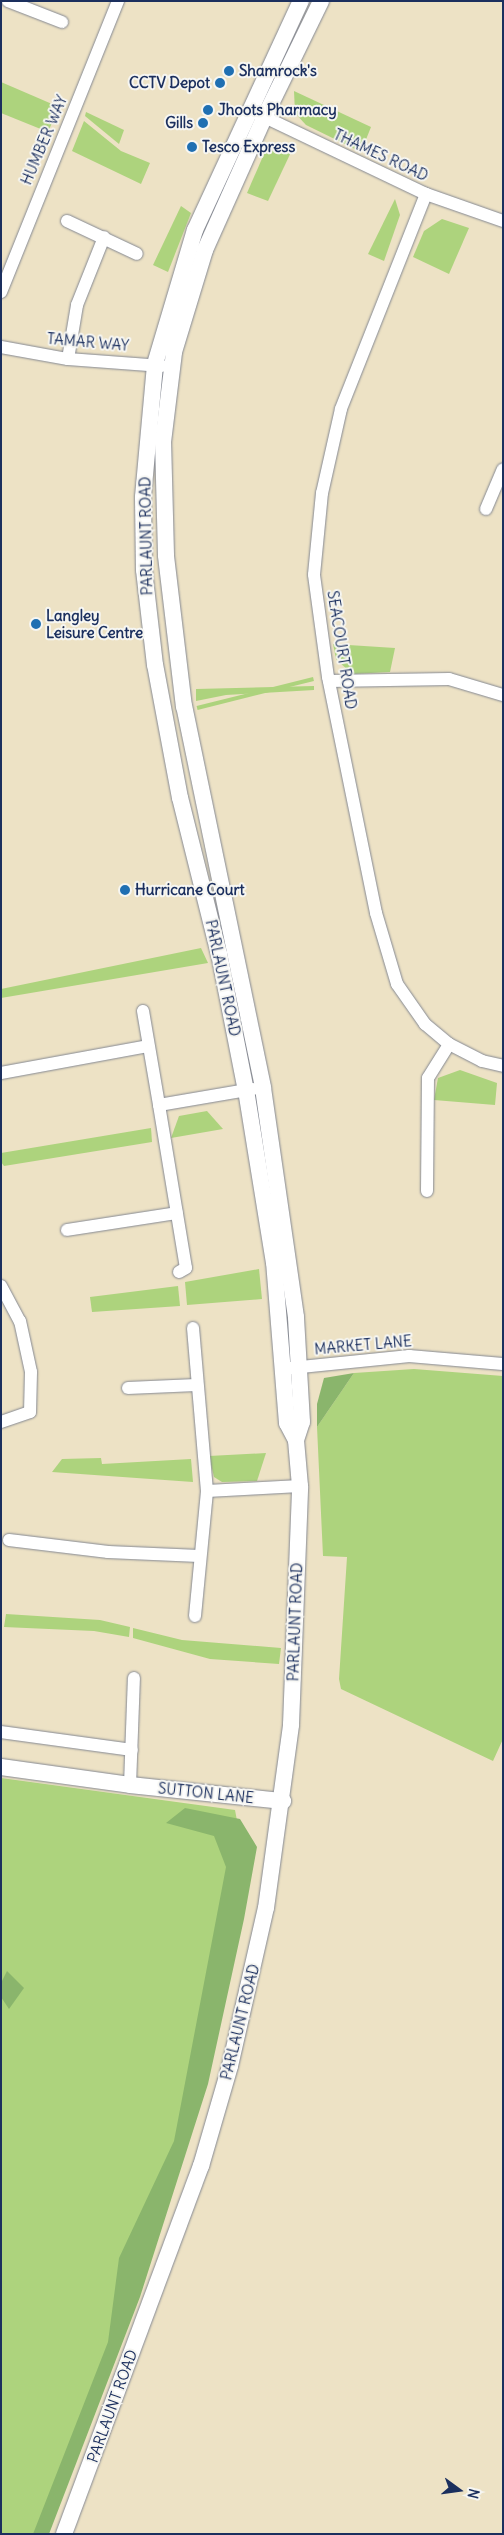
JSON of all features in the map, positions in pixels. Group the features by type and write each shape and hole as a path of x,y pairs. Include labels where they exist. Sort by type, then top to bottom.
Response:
{"street":[{"name":"HUMBER WAY","path":"1,292 118,1"},
{"path":"301,1 319,6"},
{"name":"PARLAUNT ROAD","path":"293,1368 246,1091 219,954 180,798 154,665 144,570 143,498 163,366 205,250 301,1"},
{"path":"16,2 62,22"},
{"name":"PARLAUNT ROAD","path":"257,114 319,6"},
{"name":"THAMES ROAD","path":"257,114 426,194 503,221"},
{"name":"SEACOURT ROAD","path":"426,194 341,409 322,493 314,575 329,681 376,913 397,984 425,1024 449,1044 482,1061 503,1066"},
{"path":"67,221 137,254"},
{"path":"68,359 77,305 104,237"},
{"name":"TAMAR WAY","path":"1,347 68,359 163,366"},
{"name":"PARLAUNT ROAD","path":"64,2534 201,2166 252,1974 283,1801 292,1725 300,1486 296,1440 287,1424 293,1368 263,1087 181,683 166,555 163,496 163,366"},
{"path":"486,509 503,469"},
{"path":"329,681 449,679 503,695"},
{"path":"143,1011 186,1268 179,1272"},
{"path":"427,1191 428,1078 449,1044"},
{"path":"1,1074 148,1046"},
{"path":"159,1105 263,1087"},
{"path":"67,1230 177,1213"},
{"path":"1,1286 20,1321 31,1372 30,1412 1,1422"},
{"path":"193,1328 196,1385 207,1491 199,1556 195,1616"},
{"name":"MARKET LANE","path":"293,1368 409,1356 503,1364"},
{"path":"128,1388 196,1385"},
{"path":"207,1491 300,1486"},
{"path":"9,1540 108,1552 199,1556"},
{"path":"130,1785 134,1678"},
{"path":"1,1732 132,1750"},
{"name":"SUTTON LANE","path":"1,1767 130,1785 283,1801"}],"green space":[{"path":"1,82 59,107 48,132 1,113"},
{"path":"294,91 371,127 361,152 306,125 295,113"},
{"path":"86,112 124,130 119,144 85,116"},
{"path":"84,121 121,151 150,163 141,184 72,151"},
{"path":"285,146 292,150 268,201 247,193 264,154"},
{"path":"395,199 400,215 384,261 368,254"},
{"path":"181,206 191,213 168,272 153,265"},
{"path":"442,219 469,228 449,274 413,257 424,231"},
{"path":"333,644 395,648 390,672 352,674 336,659"},
{"path":"313,677 314,681 198,710 197,706"},
{"path":"314,686 314,690 226,695 196,701 196,689"},
{"path":"201,948 208,963 1,998 1,989"},
{"path":"460,1070 497,1083 495,1105 434,1100 438,1078"},
{"path":"207,1111 223,1129 171,1138 179,1116"},
{"path":"151,1128 152,1142 4,1166 1,1162 1,1153"},
{"path":"259,1269 262,1299 187,1305 185,1282"},
{"path":"178,1286 180,1306 92,1312 90,1297"},
{"path":"414,1369 503,1376 503,1739 493,1761 341,1689 339,1679 347,1557 323,1556 317,1427 354,1373"},
{"path":"354,1373 317,1427 317,1404 324,1378"},
{"path":"266,1453 257,1481 222,1482 214,1477 209,1456"},
{"path":"101,1458 102,1464 191,1459 193,1482 52,1472 62,1459"},
{"path":"6,1614 100,1620 130,1627 129,1637 94,1631 4,1627"},
{"path":"133,1628 182,1640 281,1648 279,1664 210,1659 133,1638"},
{"path":"1,1778 235,1810 243,1853 235,1953 206,2084 40,2534 1,2534"},
{"path":"185,1808 240,1819 257,1847 244,1919 208,2084 140,2297 49,2534 33,2534 108,2342 119,2258 174,2141 226,1867 214,1836 166,1823"},
{"path":"7,1971 24,1988 9,2009 1,1997 1,1983"}],"place":[{"name":"Shamrock's","path":"229,71"},
{"name":"CCTV Depot","path":"220,83"},
{"name":"Jhoots Pharmacy","path":"208,110"},
{"name":"Gills","path":"203,123"},
{"name":"Tesco Express","path":"192,147"},
{"name":"Langley Leisure Centre","path":"36,624"},
{"name":"Hurricane Court","path":"125,890"}]}
